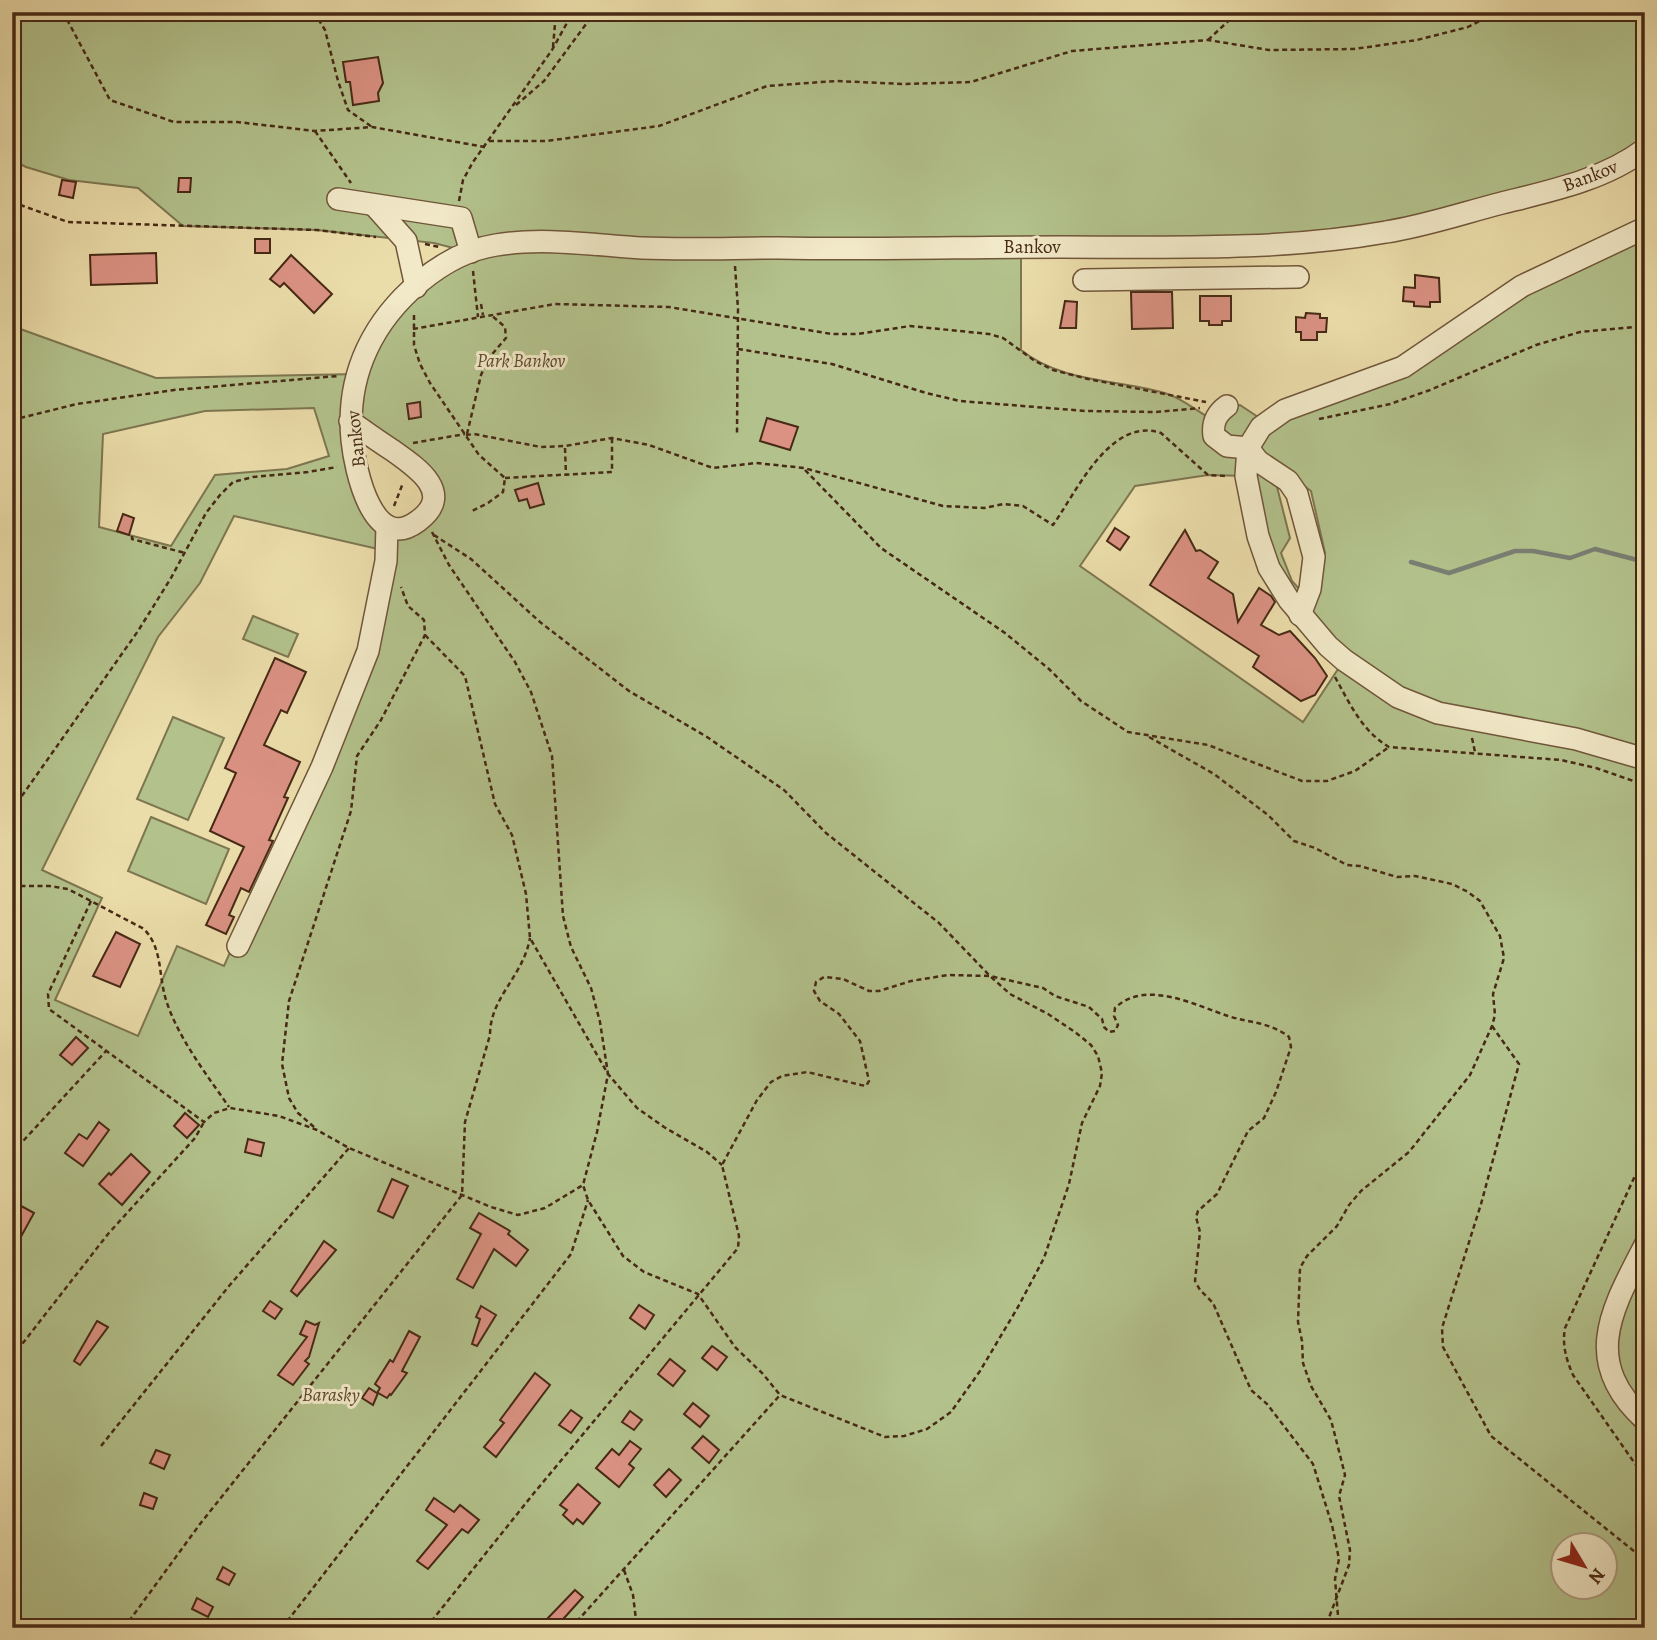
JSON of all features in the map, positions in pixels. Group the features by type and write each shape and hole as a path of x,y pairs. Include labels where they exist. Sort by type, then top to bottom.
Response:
{"street":[{"name":"Bankov","path":"387,526 377,519 370,507 354,455 350,421 358,374 369,344 390,315 416,287 448,262 471,252 495,245 542,243 678,249 891,250 1303,243 1387,232 1544,193 1612,170 1645,149"},
{"path":"338,200 461,218 471,252"},
{"path":"374,205 406,241 416,287"},
{"path":"1645,228 1522,286 1403,367 1285,410 1261,427 1248,448 1246,476 1255,525 1264,554 1280,586 1300,615 1344,660 1398,697 1438,713 1576,738 1645,760"},
{"path":"1127,279 1175,247"},
{"path":"1084,280 1298,277"},
{"path":"1223,409 1214,421 1214,436 1227,446 1248,448 1258,461 1288,481 1297,494 1314,557 1310,589 1300,615"},
{"path":"238,946 322,767 368,651 386,561 387,526 428,526 432,486 424,474 350,421"},
{"path":"1645,1245 1610,1320 1606,1343 1610,1366 1617,1383 1645,1420"}],"path":[{"path":"63,12 110,100 174,122 237,122 315,131 372,127 485,147"},
{"path":"314,12 325,30 348,110 372,127"},
{"path":"552,50 556,12"},
{"path":"461,218 460,197 463,180 552,50 573,12"},
{"path":"512,110 544,81 595,12"},
{"path":"1208,40 1238,12"},
{"path":"489,141 546,141 659,126 766,86 836,81 903,84 971,82 1072,51 1208,40 1269,50 1354,49 1430,37 1468,27 1497,12"},
{"path":"315,131 356,190 374,205"},
{"path":"12,202 68,222 317,230 471,252 478,317"},
{"path":"734,248 738,319 737,433"},
{"path":"481,304 483,316"},
{"path":"612,438 612,472 505,478 479,455 429,383 414,345 413,329 555,304 669,307 832,334 858,334 909,326 968,330 1003,338 1035,361 1053,370 1223,409"},
{"path":"465,435 470,430 481,375 488,359 506,338 505,327 491,314"},
{"path":"1312,420 1390,404 1536,345 1580,332 1645,327"},
{"path":"738,349 832,364 960,401 1086,411 1156,412 1195,407 1223,409"},
{"path":"12,420 77,404 174,390 358,374"},
{"path":"390,448 474,434 541,447 612,438 649,445 713,468 756,463 804,468 943,506 1023,506 1053,526 1101,455 1129,434 1140,430 1161,433 1208,475 1246,476"},
{"path":"565,446 566,476"},
{"path":"12,810 138,631 206,513 220,495 233,482 340,466 354,455"},
{"path":"387,526 411,463"},
{"path":"804,468 881,548 1005,633 1049,669 1081,701 1128,732 1208,745 1302,781 1327,781 1355,771 1390,747"},
{"path":"286,469 288,474"},
{"path":"472,510 503,492 505,478"},
{"path":"428,526 471,559 540,622 629,691 707,737 785,790 826,834 939,923 1010,994 1048,1014 1091,1045 1098,1056 1102,1073 1100,1086 1082,1123 1069,1184 1044,1258 980,1371 951,1412 927,1429 904,1436 885,1437 780,1395 763,1374 734,1347 698,1294 644,1272 622,1256 588,1200 583,1185 608,1074 591,988 571,947 563,916 552,756 531,692 515,662 449,565 428,526"},
{"path":"132,536 132,539 185,553"},
{"path":"317,1130 298,1113 289,1098 282,1063 289,1001 351,811 358,756 381,720 425,635 424,620 408,606 399,578"},
{"path":"124,1628 200,1524 462,1195 465,1122 490,1035 495,1005 527,957 530,938 526,894 512,835 495,804 465,676 425,635"},
{"path":"1345,694 1370,734 1390,747 1561,760 1596,768 1645,785"},
{"path":"1149,737 1214,774 1268,815 1294,841 1315,848 1347,865 1397,877 1415,876 1452,884 1480,901 1500,936 1504,958 1493,994 1495,1015 1470,1075 1409,1153 1361,1191 1337,1226 1307,1255 1300,1268 1298,1322 1303,1340 1303,1363 1311,1386 1331,1420 1345,1475 1339,1496 1350,1557 1325,1628"},
{"path":"12,886 68,889 144,929 153,939 166,1000 189,1047 230,1108"},
{"path":"90,901 48,994 49,1009 204,1122"},
{"path":"426,1628 738,1248 739,1237 722,1165 707,1152 637,1108 608,1074 530,938"},
{"path":"722,1165 757,1100 771,1082 782,1076 807,1072 862,1086 866,1086 869,1081 860,1041 839,1014 820,1001 814,991 816,982 824,977 843,979 869,991 879,991 911,981 948,975 990,976 1043,988 1055,996 1089,1007 1102,1018 1104,1027 1109,1032 1115,1031 1118,1025 1115,1008 1120,1003 1142,995 1160,995 1216,1009 1228,1016 1268,1024 1289,1037 1291,1047 1264,1118 1248,1131 1217,1194 1198,1211 1196,1217 1200,1232 1195,1281 1213,1303 1251,1390 1267,1404 1313,1464 1332,1525 1339,1559 1335,1579 1339,1628"},
{"path":"1492,1027 1519,1064 1482,1204 1442,1328 1443,1346 1491,1436 1645,1562"},
{"path":"12,1153 106,1051"},
{"path":"12,1357 108,1234 195,1138 204,1122 214,1113 230,1108 279,1116 317,1130 349,1148 491,1207 518,1215 545,1208 583,1185"},
{"path":"101,1446 229,1286 349,1148"},
{"path":"282,1628 571,1254 588,1200"},
{"path":"571,1628 780,1395"},
{"path":"624,1569 633,1595 637,1628"},
{"path":"12,1570 23,1628"}],"green space":[{"path":"12,12 1645,12 1645,149 1634,157 1387,232 1021,247 1021,350 1070,374 1168,394 1214,421 1227,406 1240,405 1258,417 1403,367 1482,315 1645,228 1645,1628 12,1628 12,326 156,378 358,374 378,331 469,252 434,243 317,230 183,226 138,188 69,180 12,160","holes":["314,408 329,456 287,469 215,475 171,546 99,527 103,434 205,411","351,422 433,493 400,528 377,519","1264,457 1311,491 1325,553 1310,601 1292,581 1281,553 1290,538 1276,483","1208,475 1246,476 1289,600 1344,660 1303,722 1080,566 1135,486","234,516 378,549 363,648 224,966 177,946 138,1036 55,1000 102,898 42,870 158,637 200,583"]},
{"path":"253,616 298,634 288,657 243,639"},
{"path":"173,717 224,738 188,820 137,799"},
{"path":"151,817 229,849 206,904 128,871"}],"building":[{"path":"378,57 383,83 378,93 379,101 353,105 350,82 346,82 343,62"},
{"path":"179,178 191,178 190,192 178,192"},
{"path":"62,180 76,182 73,198 59,195"},
{"path":"255,239 270,239 270,253 255,253"},
{"path":"156,253 157,283 91,285 90,255"},
{"path":"291,255 332,294 314,313 284,283 280,287 270,279"},
{"path":"1415,275 1439,278 1440,302 1430,302 1430,307 1414,306 1414,302 1403,301 1404,287 1415,288"},
{"path":"1131,292 1172,292 1173,328 1132,329"},
{"path":"1200,296 1231,296 1231,321 1222,321 1222,325 1209,325 1209,321 1200,321"},
{"path":"1065,301 1077,302 1076,328 1060,328"},
{"path":"1306,313 1320,314 1320,318 1327,318 1326,332 1317,332 1317,340 1301,340 1301,332 1296,332 1296,317 1305,318"},
{"path":"420,402 421,417 409,419 407,404"},
{"path":"767,418 798,427 790,450 760,441"},
{"path":"538,483 544,504 530,508 527,499 519,501 515,490"},
{"path":"123,514 134,518 129,535 117,531"},
{"path":"1115,528 1129,537 1120,550 1107,541"},
{"path":"1185,530 1196,551 1200,550 1218,562 1208,578 1233,594 1238,622 1259,588 1271,596 1275,602 1261,625 1279,635 1290,631 1315,658 1327,676 1315,695 1301,701 1253,667 1259,656 1150,585"},
{"path":"275,658 306,672 287,713 281,710 264,745 300,762 284,797 288,798 269,840 273,841 249,892 241,888 229,915 234,917 226,934 206,925 244,847 210,831 236,773 225,768"},
{"path":"116,932 140,944 120,987 93,976"},
{"path":"76,1037 88,1048 72,1065 60,1055"},
{"path":"185,1113 199,1125 187,1138 174,1126"},
{"path":"99,1122 109,1130 83,1166 65,1153 79,1134 87,1139"},
{"path":"248,1139 264,1143 261,1156 245,1152"},
{"path":"131,1154 150,1172 122,1205 99,1184"},
{"path":"392,1179 408,1186 393,1218 378,1211"},
{"path":"12,1201 34,1213 12,1253"},
{"path":"479,1213 510,1231 508,1234 528,1250 516,1266 494,1249 473,1288 457,1279 481,1234 470,1228"},
{"path":"324,1241 336,1250 297,1296 291,1291"},
{"path":"270,1301 282,1309 275,1319 263,1311"},
{"path":"639,1305 654,1315 645,1329 630,1318"},
{"path":"481,1306 496,1315 477,1346 472,1344 480,1319 476,1317"},
{"path":"97,1321 108,1327 80,1365 74,1361"},
{"path":"306,1321 315,1325 319,1323 309,1357 305,1361 309,1364 293,1385 278,1375 307,1337 300,1334"},
{"path":"409,1331 420,1337 402,1371 407,1373 387,1398 378,1393 373,1405 362,1398 369,1388 377,1393 380,1388 375,1384 390,1360 393,1362"},
{"path":"712,1346 727,1357 717,1370 702,1358"},
{"path":"670,1359 685,1371 673,1386 658,1374"},
{"path":"535,1373 550,1385 496,1457 484,1447 504,1423 500,1420"},
{"path":"693,1403 709,1416 700,1427 684,1414"},
{"path":"571,1410 582,1418 571,1433 559,1425"},
{"path":"630,1411 642,1420 634,1430 622,1422"},
{"path":"703,1436 719,1450 709,1463 692,1448"},
{"path":"630,1441 641,1449 629,1464 634,1468 619,1487 596,1468 612,1449 619,1455"},
{"path":"156,1450 170,1455 164,1469 150,1463"},
{"path":"669,1469 681,1480 666,1497 654,1485"},
{"path":"578,1484 600,1503 583,1524 577,1519 573,1524 563,1515 567,1510 560,1505"},
{"path":"144,1493 157,1498 153,1509 140,1505"},
{"path":"434,1498 454,1512 460,1505 479,1520 468,1533 462,1529 428,1569 417,1561 447,1525 426,1510"},
{"path":"223,1567 235,1574 229,1585 217,1579"},
{"path":"575,1590 583,1597 556,1627 547,1619"},
{"path":"197,1598 213,1607 208,1617 192,1609"}],"waterway":[{"path":"1411,562 1449,573 1515,551 1533,551 1570,558 1595,549 1645,562"}],"park label":[{"name":"Park Bankov","path":"521,361"},
{"name":"Barasky","path":"331,1395"}]}
